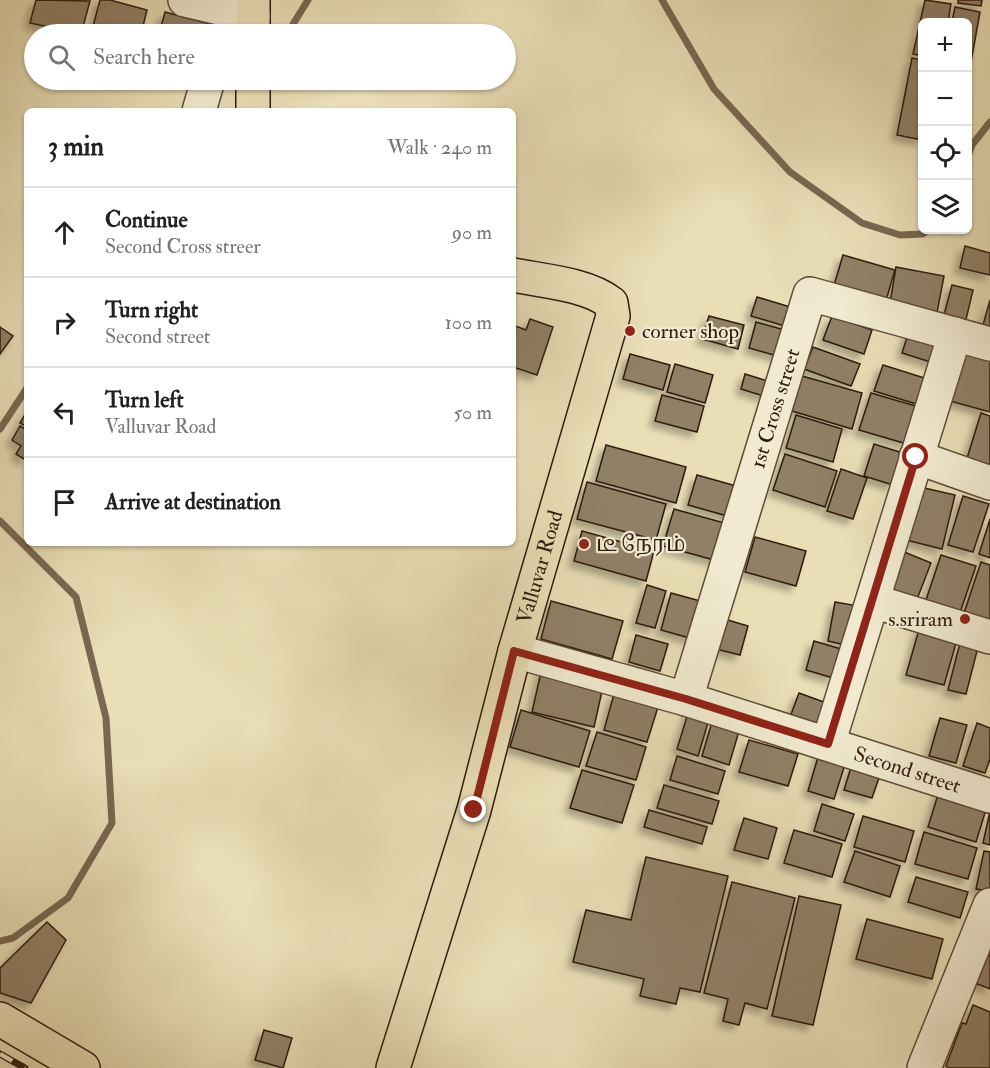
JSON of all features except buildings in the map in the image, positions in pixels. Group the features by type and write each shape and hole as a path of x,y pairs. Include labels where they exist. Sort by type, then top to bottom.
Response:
{"main road":[{"path":"253,90 253,108"},
{"name":"Valluvar Road","path":"393,1068 474,810 514,651 614,316 611,303 602,295 516,276"},
{"path":"0,1019 83,1068"}],"street":[{"path":"185,0 241,19"},
{"path":"200,108 205,90"},
{"name":"1st Cross street","path":"686,699 810,294 990,344"},
{"path":"828,744 955,334"},
{"path":"916,457 990,483"},
{"path":"873,601 990,637"},
{"name":"Second street","path":"514,651 686,699 990,796"},
{"path":"924,1068 990,905"}],"waterway":[{"path":"293,24 308,0"},
{"path":"662,0 714,89 790,172 862,223 900,235 923,234"},
{"path":"972,145 990,122"},
{"path":"0,429 24,393"},
{"path":"0,521 24,545"},
{"path":"0,941 13,938 68,898 112,823 106,718 76,597 25,546"}],"railway":[{"path":"0,1054 25,1068"}],"place":[{"name":"corner shop","path":"630,331"},
{"name":"டீ நேரம்","path":"584,544"},
{"name":"s.sriram","path":"965,619"}],"route":[{"path":"474,810 514,651 686,699 828,744 916,457"}]}
